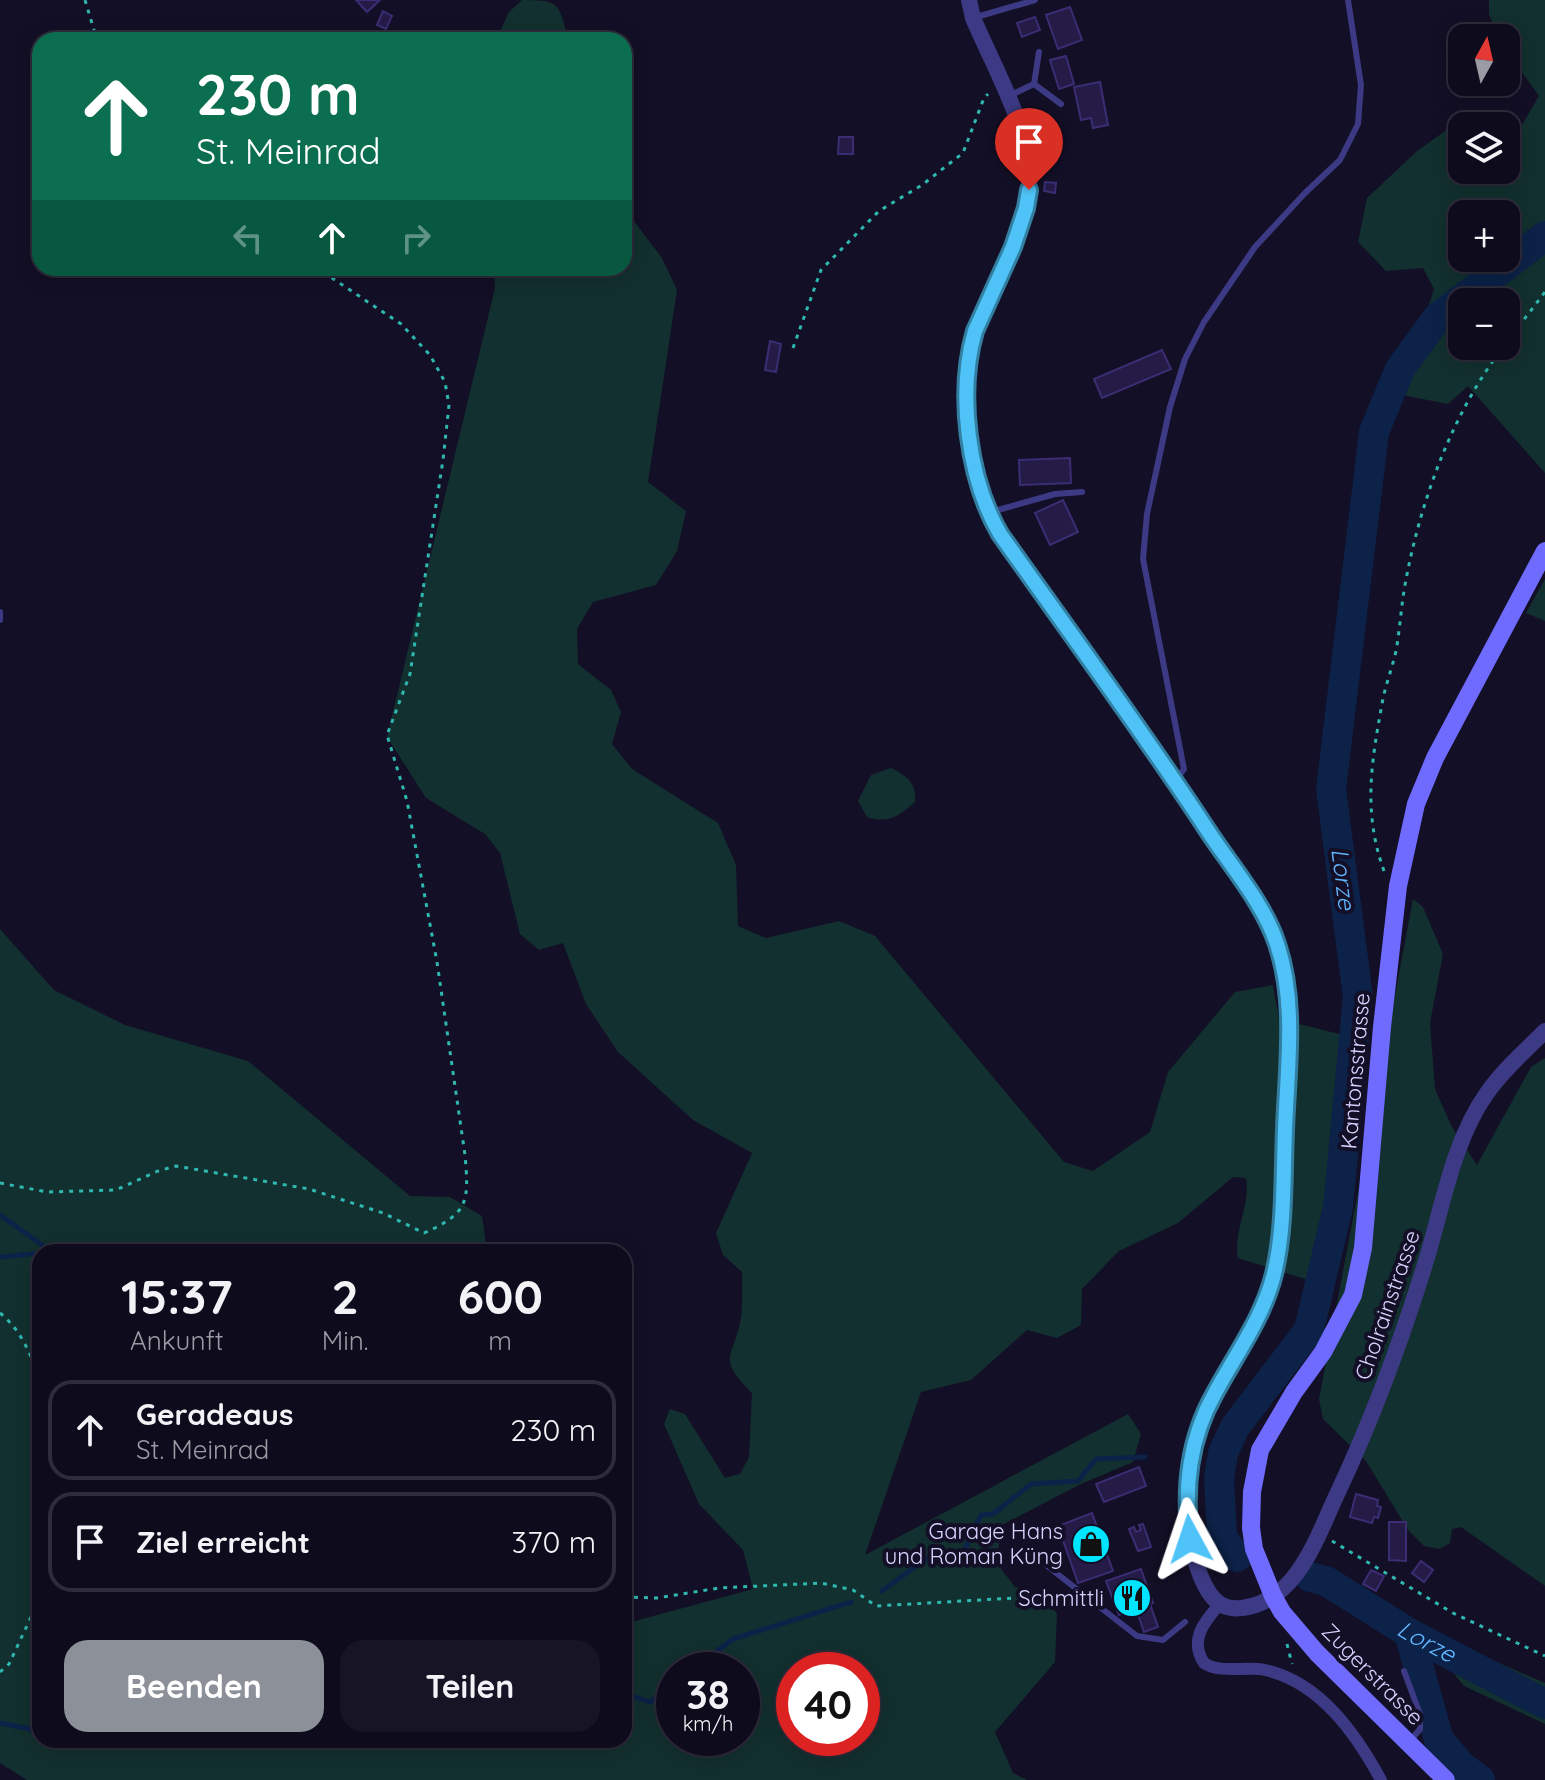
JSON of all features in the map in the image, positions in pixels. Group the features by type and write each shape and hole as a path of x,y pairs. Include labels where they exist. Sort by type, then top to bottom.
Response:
{"main road":[{"name":"Kantonsstrasse","path":"1273,1596 1254,1549 1251,1528 1255,1471 1260,1450 1294,1392 1323,1352 1353,1295 1363,1248 1398,886 1416,804 1435,758 1545,551"},
{"name":"Zugerstrasse","path":"1273,1596 1317,1653 1446,1780"}],"street":[{"path":"969,0 973,18 1024,143 1030,171 1028,199 1013,247 975,331 967,370 977,485 1000,534 1265,914 1276,941 1288,989 1282,1213 1274,1274 1254,1327 1203,1418 1188,1473 1187,1511 1194,1560 1208,1592 1219,1605 1247,1608 1273,1596"},
{"name":"Cholrainstrasse","path":"1273,1596 1286,1588 1303,1565 1355,1456 1394,1360 1464,1134 1486,1094 1545,1031"},
{"path":"1219,1605 1201,1626 1199,1633 1198,1650 1204,1663 1216,1668 1264,1670 1291,1678 1313,1692 1343,1723 1381,1780"}],"lane":[{"path":"973,18 1035,0"},
{"path":"1175,781 1184,769 1143,559 1147,514 1170,407 1185,359 1204,322 1255,247 1340,160 1358,124 1361,85 1348,0"},
{"path":"1034,84 1039,52"},
{"path":"1004,90 1034,84 1061,104"},
{"path":"988,513 1055,494 1082,492"},
{"path":"0,612 0,620"},
{"path":"1033,1555 1137,1636 1163,1640 1185,1622"},
{"path":"1404,1671 1420,1714 1420,1729 1408,1743"}],"path":[{"path":"85,0 95,32"},
{"path":"793,348 821,270 879,211 922,185 963,153 984,98 1004,90"},
{"path":"0,1183 47,1192 116,1190 176,1166 309,1189 383,1213 424,1233 450,1222 463,1207 467,1184 465,1155 437,962 407,801 387,735 410,674 449,405 445,382 430,355 401,324 329,276"},
{"path":"1520,325 1545,292"},
{"path":"1386,878 1373,835 1369,797 1382,702 1395,653 1405,583 1424,511 1448,441 1493,360"},
{"path":"0,1313 11,1322 27,1345 32,1359"},
{"path":"1318,1533 1453,1613 1545,1656"},
{"path":"632,1597 657,1598 719,1588 821,1583 853,1590 876,1606 1071,1594"},
{"path":"0,1672 9,1664 32,1615"},
{"path":"1296,1629 1286,1639 1289,1658 1302,1685"}],"green space":[{"path":"522,0 552,3 560,12 567,32 500,32 509,12"},
{"path":"1489,0 1545,0 1545,473 1468,386 1448,404 1402,395 1420,362 1424,320 1434,289 1423,268 1386,271 1358,242 1367,198 1417,151 1448,129 1448,184 1520,184 1520,125 1539,96 1520,70 1520,24 1493,24 1489,15"},
{"path":"632,219 662,258 677,290 648,482 686,511 677,551 656,585 593,602 577,629 578,664 611,690 621,712 612,744 632,769 718,823 736,865 738,926 766,938 839,921 875,936 1064,1162 1093,1171 1150,1132 1168,1072 1235,992 1273,985 1279,1019 1351,1037 1318,1283 1238,1258 1238,1238 1247,1188 1246,1178 1233,1177 1178,1223 1119,1251 1082,1289 1081,1325 1057,1338 1027,1330 971,1380 921,1392 865,1555 1128,1414 1141,1434 1133,1462 1081,1484 1000,1526 998,1565 1015,1587 1044,1597 1057,1614 1055,1662 995,1732 1013,1773 1027,1780 27,1780 0,1763 0,929 54,990 125,1025 248,1061 410,1196 450,1197 482,1216 486,1244 32,1244 32,1748 632,1748 632,1622 753,1589 743,1550 699,1504 664,1424 670,1409 685,1414 725,1478 740,1474 749,1457 752,1393 734,1372 730,1358 741,1318 742,1272 723,1255 716,1233 752,1153 693,1120 618,1052 586,1004 563,943 539,950 520,934 500,853 485,834 426,798 387,737 495,288 494,276 632,276"},
{"path":"1545,579 1545,621 1526,613"},
{"path":"891,768 910,781 915,802 893,817 882,820 867,817 858,801 871,775"},
{"path":"1413,899 1423,907 1443,954 1430,1023 1435,1089 1452,1127 1477,1165 1531,1067 1545,1058 1545,1586 1461,1527 1452,1529 1450,1543 1440,1549 1424,1546 1408,1530 1366,1461 1323,1419 1319,1399"},
{"path":"1414,1626 1545,1683 1545,1724 1464,1686"}],"building":[{"path":"356,0 380,0 367,12"},
{"path":"1070,7 1082,40 1058,49 1046,15"},
{"path":"383,11 392,16 386,29 377,25"},
{"path":"1035,17 1040,30 1022,37 1017,23"},
{"path":"1066,56 1074,84 1059,89 1050,60"},
{"path":"1100,82 1108,125 1093,128 1091,118 1081,120 1074,87"},
{"path":"839,137 853,137 853,154 838,154"},
{"path":"1045,182 1056,183 1055,193 1044,191"},
{"path":"770,341 781,344 776,372 765,370"},
{"path":"1162,350 1171,369 1102,398 1094,379"},
{"path":"1070,458 1071,483 1020,485 1019,460"},
{"path":"1063,500 1078,532 1050,545 1035,513"},
{"path":"1139,1467 1146,1486 1104,1502 1096,1484"},
{"path":"1356,1494 1378,1500 1377,1506 1381,1507 1378,1518 1374,1517 1372,1523 1350,1517"},
{"path":"1092,1513 1113,1571 1078,1583 1058,1526"},
{"path":"1389,1522 1406,1522 1406,1561 1389,1560"},
{"path":"1143,1524 1151,1547 1138,1551 1129,1529 1134,1527 1136,1532 1141,1530 1139,1525"},
{"path":"1421,1561 1433,1570 1424,1582 1412,1573"},
{"path":"1141,1569 1158,1627 1144,1632 1136,1609 1119,1615 1106,1581"},
{"path":"1371,1570 1384,1576 1376,1591 1363,1584"}],"waterway":[{"name":"Lorze","path":"1237,1557 1222,1538 1219,1478 1223,1453 1235,1427 1309,1330 1338,1207 1358,997 1331,789 1374,432 1400,369 1438,317 1545,236"},
{"path":"0,1215 41,1244"},
{"path":"0,1257 32,1254"},
{"path":"882,1591 927,1558 964,1551 981,1515 993,1514 1031,1484 1078,1481 1096,1459 1145,1457"},
{"name":"Lorze","path":"1310,1577 1326,1581 1409,1633 1545,1704"},
{"path":"716,1652 733,1639 851,1602"},
{"path":"1409,1633 1439,1740 1461,1766 1480,1780"},
{"path":"632,1696 650,1702 656,1698"},
{"path":"0,1723 32,1729"}],"place":[{"name":"Garage Hans und Roman Küng","path":"1091,1544"},
{"name":"Schmittli","path":"1132,1598"}],"route":[{"path":"1029,190 1021,226 975,331 970,350 967,370 970,436 977,485 1000,534 1265,914 1276,941 1288,989 1278,1256 1269,1292 1254,1327 1214,1395 1193,1449 1186,1491 1190,1539"}]}
